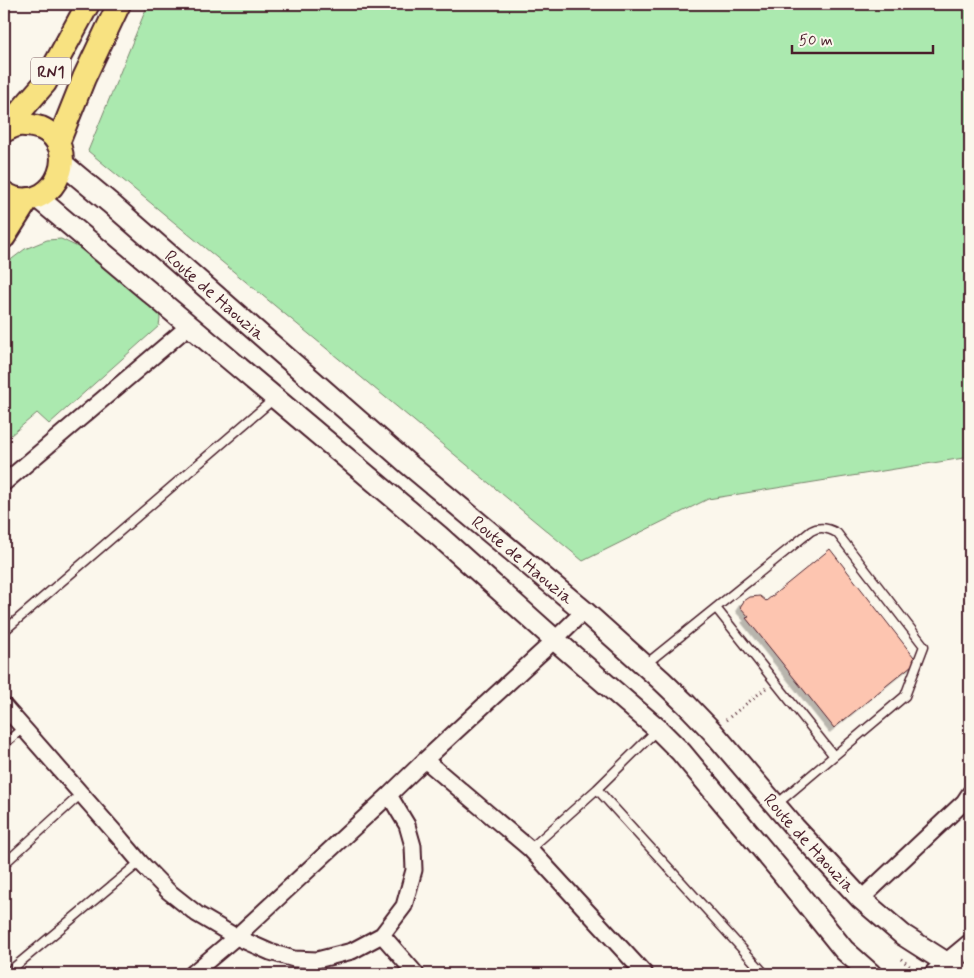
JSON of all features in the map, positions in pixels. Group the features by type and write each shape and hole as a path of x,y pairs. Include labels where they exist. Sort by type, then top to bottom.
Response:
{"main road":[{"name":"RN1","path":"4,131 45,83 88,4"},
{"name":"RN1","path":"4,237 33,198 50,190 58,178 60,153 84,78 119,4"},
{"name":"RN1","path":"4,131 17,125 33,125 48,131 60,153"},
{"path":"4,193 14,198 33,198"}],"street":[{"name":"Route de Haouzia","path":"60,153 96,192 407,463 584,611 644,665 712,731 795,828 861,899 902,935 949,971"},
{"name":"Route de Haouzia","path":"33,198 190,325 439,536 658,729 681,752 844,950 871,974"},
{"path":"4,483 190,325"},
{"path":"192,974 236,937 389,796 584,611"},
{"path":"4,706 140,862 168,891 197,914 236,937 294,960 317,960 352,951 382,935 404,906 414,870 413,846 407,825 389,796"},
{"path":"425,760 530,849 645,974"},
{"path":"861,899 964,802 970,792"},
{"path":"382,935 416,974"},
{"path":"949,971 970,945"}],"lane":[{"path":"4,631 275,398"},
{"path":"644,665 811,531 817,528 824,528 831,529 837,534 924,646 905,696 776,806"},
{"path":"716,608 834,756"},
{"path":"4,744 23,728"},
{"path":"530,849 598,789 658,729"},
{"path":"598,789 765,974"},
{"path":"4,864 81,794"},
{"path":"6,974 140,862"}],"path":[{"path":"712,731 775,681"}],"green space":[{"path":"148,4 970,4 970,457 708,499 583,561 88,151"},
{"path":"61,239 82,249 159,312 159,326 49,424 37,413 4,441 4,265 25,249 47,240"}],"building":[{"path":"830,549 917,661 834,728 746,618 749,617 740,607 750,597 760,596 766,601"}]}
